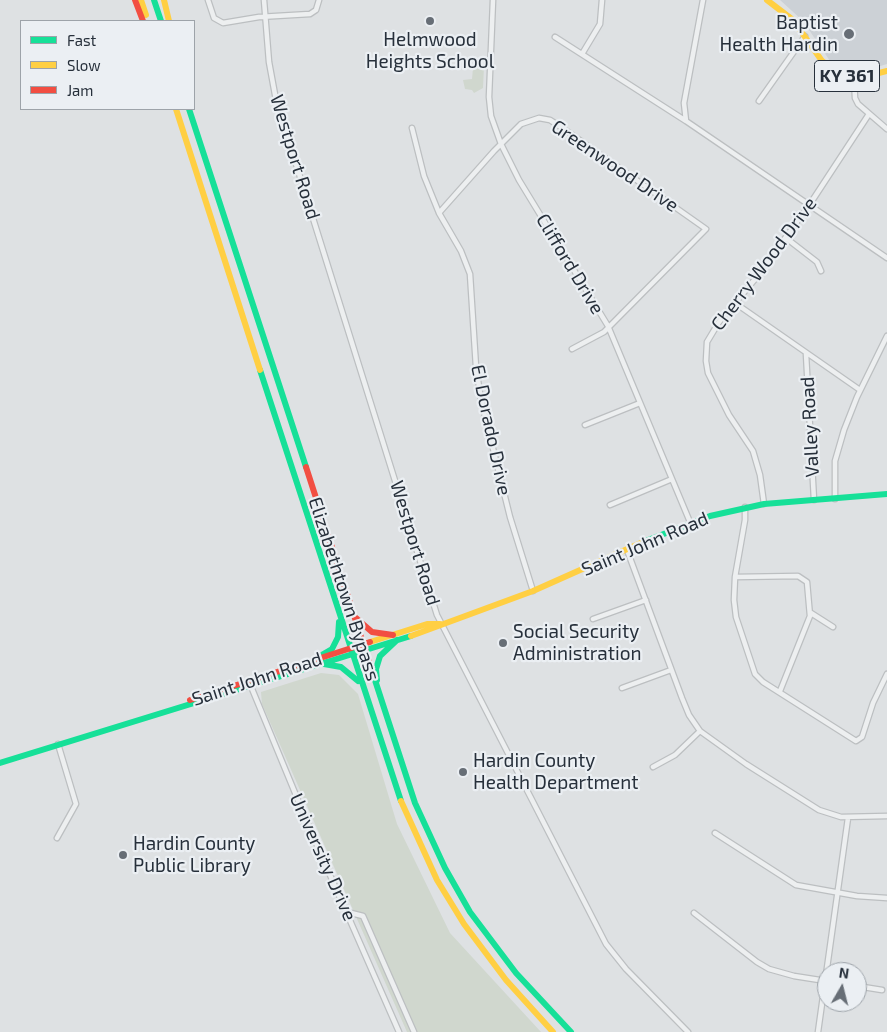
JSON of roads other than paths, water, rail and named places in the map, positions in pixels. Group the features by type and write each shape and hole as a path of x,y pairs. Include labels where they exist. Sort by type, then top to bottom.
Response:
{"main road":[{"path":"135,0 143,20"},
{"path":"141,0 148,20"},
{"path":"154,0 161,20"},
{"path":"164,0 169,20"},
{"name":"KY 361","path":"767,0 780,8 805,36 826,65 835,71 854,78 867,78 887,71"},
{"name":"Elizabethtown Bypass","path":"176,110 401,803 437,880 484,953 553,1032"},
{"name":"Elizabethtown Bypass","path":"189,110 415,804 434,847 457,890 500,953 571,1032"},
{"name":"Saint John Road","path":"249,683 324,664 427,624 441,624 532,591 690,522 764,504 887,494"},
{"path":"350,606 357,619 366,629 395,638 384,650 377,662 376,677 380,700"},
{"path":"313,660 327,654 336,643 339,630 338,610"},
{"name":"Saint John Road","path":"0,763 249,683 313,660 351,652"},
{"path":"324,664 341,667 352,674 368,703"}],"street":[{"path":"208,0 214,18 220,22 264,16 310,14 316,10 319,0"},
{"name":"Westport Road","path":"264,0 264,16 276,100 441,624 606,944 626,969 688,1032"},
{"name":"Clifford Drive","path":"493,0 489,97 493,124 519,180 608,326 690,522"},
{"path":"582,54 600,24 602,0"},
{"path":"686,121 684,103 703,0"},
{"path":"760,101 805,36"},
{"path":"555,37 686,121 887,258"},
{"path":"854,78 855,98 887,129"},
{"name":"Cherry Wood Drive","path":"764,504 755,456 722,403 708,373 706,361 709,336 786,238 870,114"},
{"name":"Greenwood Drive","path":"440,213 501,144 525,121 540,118 550,120 706,229 608,326"},
{"name":"El Dorado Drive","path":"412,128 424,176 440,213 461,251 470,274 476,367 481,400 510,517 532,591"},
{"path":"786,238 817,262 821,270"},
{"path":"734,303 860,390"},
{"path":"572,349 604,332 608,326"},
{"path":"835,498 835,470 839,446 860,390 887,336"},
{"name":"Valley Road","path":"806,354 814,500"},
{"path":"585,425 640,403"},
{"path":"610,504 672,479"},
{"path":"746,507 734,577 736,617 751,665 759,678 856,741 862,737 873,703 881,690 887,674"},
{"path":"627,550 689,715 700,731 807,803 832,815 848,818 887,816"},
{"path":"734,577 802,577 807,582 810,614 780,691"},
{"path":"593,619 646,600"},
{"path":"810,614 833,627"},
{"path":"622,688 671,670"},
{"name":"University Drive","path":"249,683 399,1032"},
{"path":"881,690 887,692"},
{"path":"653,767 675,755 700,731"},
{"path":"57,838 76,804 58,744"},
{"path":"829,962 848,818"},
{"path":"715,832 790,882 808,888 887,898"},
{"path":"346,912 363,916 414,1032"},
{"path":"694,914 757,962 794,976 817,980"},
{"path":"867,988 882,990"},
{"path":"818,1032 821,1012"}],"place":[{"name":"Helmwood Heights School","path":"430,21"},
{"name":"Baptist Health Hardin","path":"849,34"},
{"name":"Social Security Administration","path":"503,643"},
{"name":"Hardin County Health Department","path":"463,772"},
{"name":"Hardin County Public Library","path":"123,855"}]}
